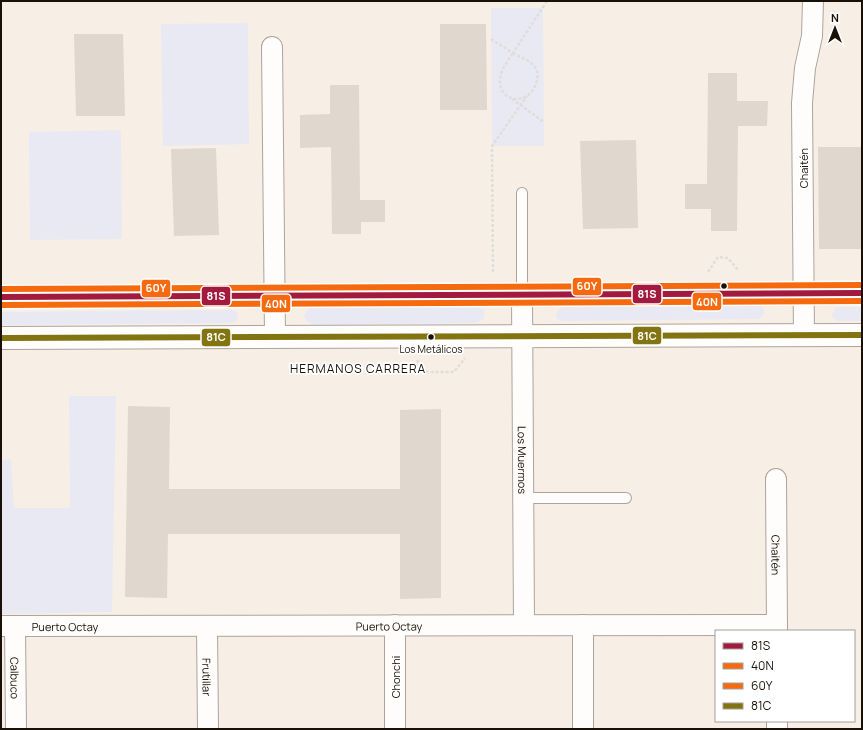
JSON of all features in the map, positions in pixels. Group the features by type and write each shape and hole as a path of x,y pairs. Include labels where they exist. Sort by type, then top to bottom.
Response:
{"main road":[{"path":"1,298 862,293"},
{"path":"1,338 862,335"}],"street":[{"name":"Chaitén","path":"804,335 802,103 805,68 812,36 813,1"},
{"path":"272,47 275,337"},
{"name":"Los Muermos","path":"522,295 524,625"},
{"name":"Chaitén","path":"776,479 777,628"},
{"name":"Chonchi","path":"395,625 395,729"},
{"path":"583,625 583,729"},
{"name":"Puerto Octay","path":"8,626 583,625 777,628"},
{"name":"Calbuco","path":"8,626 15,724"},
{"name":"Frutillar","path":"207,626 208,729"},
{"path":"1,683 10,697 15,724"}],"lane":[{"path":"522,193 522,295"},
{"path":"524,498 626,498"}],"path":[{"path":"544,122 520,106 502,90 500,78 513,53 547,1"},
{"path":"491,39 534,66 538,74 534,89 527,96 492,146 493,295"},
{"path":"510,98 518,99 527,96"}],"shaded area":[{"path":"491,8 543,8 544,146 492,146"},
{"path":"248,23 249,144 163,146 161,24"},
{"path":"121,130 122,239 30,240 29,132"},
{"path":"758,304 764,309 764,314 759,319 562,321 556,318 556,313 562,307"},
{"path":"476,306 484,310 484,318 476,323 313,325 307,321 304,316 307,310 314,307"},
{"path":"837,307 862,307 862,321 838,321 833,318 832,313"},
{"path":"233,310 237,313 238,318 235,322 231,323 1,325 1,312"},
{"path":"69,396 116,396 112,612 1,614 1,460 11,459 14,508 70,508"}],"building":[{"path":"440,24 486,24 487,110 440,110"},
{"path":"74,34 123,34 125,116 76,116"},
{"path":"708,73 737,73 737,101 768,101 767,126 738,126 737,231 711,231 711,209 685,209 685,184 707,184"},
{"path":"330,85 359,85 360,200 385,200 385,222 361,222 361,234 332,234 331,147 300,148 300,115 330,114"},
{"path":"636,140 638,228 583,229 580,141"},
{"path":"818,147 862,147 862,249 819,249"},
{"path":"216,148 219,235 174,236 171,149"},
{"path":"128,406 170,407 169,489 400,489 400,410 441,409 441,598 400,599 400,534 168,534 167,598 125,597"}],"transit line":[{"name":"60Y","path":"1,289 862,285"},
{"name":"81S","path":"1,297 862,293"},
{"name":"40N","path":"1,305 862,301"},
{"name":"81C","path":"1,338 862,335"}],"place":[{"name":"Los Metálicos","path":"431,337"}],"district":[{"name":"HERMANOS CARRERA","path":"358,368"}]}
